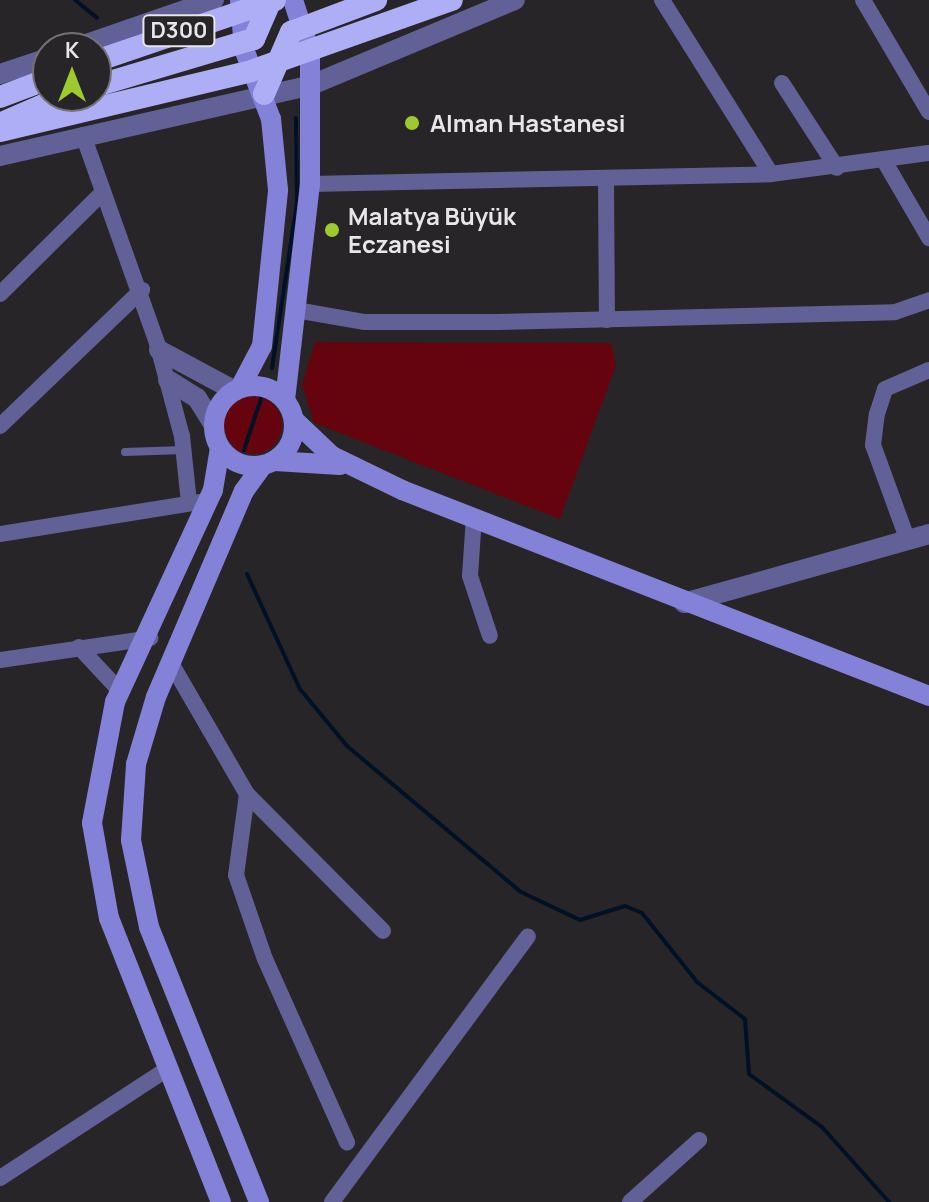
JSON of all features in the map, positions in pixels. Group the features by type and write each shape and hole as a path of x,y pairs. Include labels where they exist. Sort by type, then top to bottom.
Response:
{"highway":[{"path":"112,81 237,45 260,31 273,0"},
{"name":"D300","path":"112,54 229,6 273,0"},
{"path":"264,94 273,64 310,20 376,0"},
{"name":"D300","path":"0,128 251,71 452,0"},
{"path":"229,6 237,45"},
{"path":"310,20 316,50"},
{"path":"0,97 32,85"},
{"path":"0,128 32,112"}],"main road":[{"path":"293,0 310,20"},
{"path":"237,45 264,94 275,143 276,251 262,346 214,425 220,448 239,464 348,466"},
{"path":"316,50 309,86 310,184 285,400 294,420 348,466 684,603 929,696"},
{"path":"237,389 266,387 285,400"},
{"path":"259,1202 137,886 131,840 136,764 171,663 244,491 291,443 294,420"},
{"path":"220,448 150,638 121,692 95,787 93,855 164,1071 221,1202"}],"street":[{"path":"0,156 309,86 515,0"},
{"path":"662,0 771,174"},
{"path":"863,0 929,112"},
{"path":"112,38 229,6"},
{"path":"0,74 32,63"},
{"path":"782,83 837,168"},
{"path":"0,534 199,502 142,290 83,135"},
{"path":"310,184 606,182 771,174 886,164 929,153"},
{"path":"886,164 929,238"},
{"path":"606,182 607,320"},
{"path":"0,294 103,192"},
{"path":"0,426 142,290"},
{"path":"296,310 365,322 607,320 895,312 929,300"},
{"path":"159,350 237,389"},
{"path":"908,541 873,445 877,414 885,389 929,370"},
{"path":"168,380 197,398 214,425"},
{"path":"474,517 470,576 490,636"},
{"path":"684,603 929,534"},
{"path":"0,660 150,638"},
{"path":"79,647 121,692"},
{"path":"171,663 247,794 383,931"},
{"path":"247,794 236,875 347,1142"},
{"path":"332,1202 528,936"},
{"path":"0,1178 164,1071"},
{"path":"630,1202 699,1140"}],"lane":[{"path":"125,452 184,450"}],"shaded area":[{"path":"315,342 611,343 616,365 560,519 314,423 302,385"},
{"path":"253,396 274,404 282,425 274,446 253,454 232,446 224,425 232,404"}],"waterway":[{"path":"75,0 97,18"},
{"path":"272,368 297,202 296,118"},
{"path":"244,450 261,399"},
{"path":"247,574 300,689 347,746 521,892 580,920 625,906 642,913 697,982 745,1019 749,1074 822,1127 889,1202"}],"place":[{"name":"Alman Hastanesi","path":"412,123"},
{"name":"Malatya Büyük Eczanesi","path":"332,230"}]}
